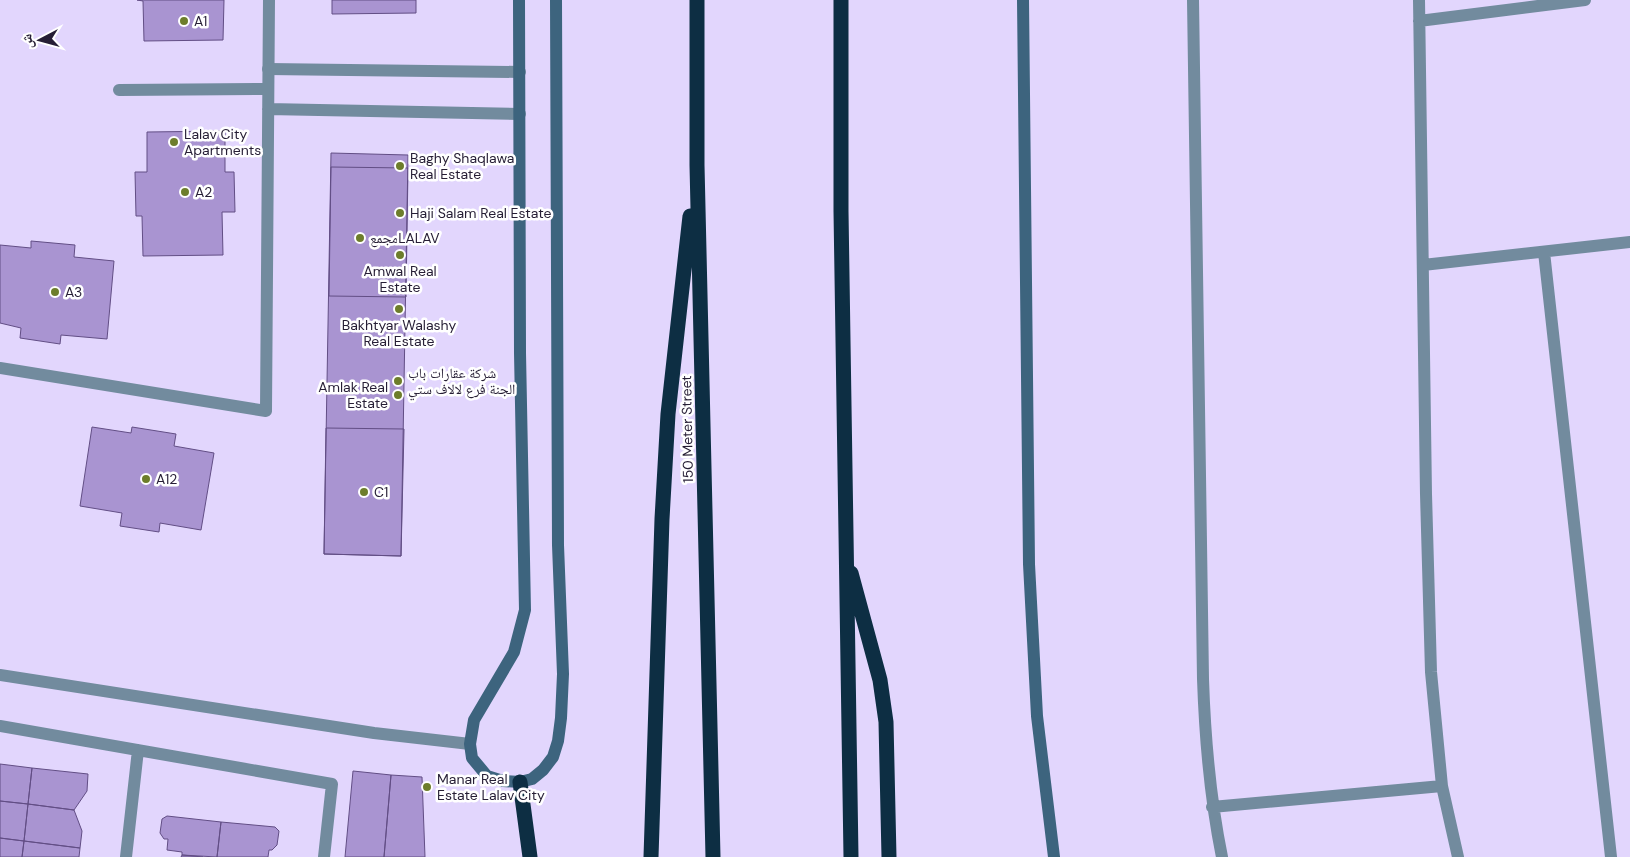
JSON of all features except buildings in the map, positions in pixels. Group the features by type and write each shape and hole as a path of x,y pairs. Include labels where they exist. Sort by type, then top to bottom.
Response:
{"highway":[{"name":"150 Meter Street","path":"698,0 697,165 713,857"},
{"path":"841,0 841,211 845,553 852,857"},
{"path":"650,857 662,519 668,414 679,305 697,165"},
{"path":"845,553 872,646 886,722 889,857"},
{"path":"520,782 530,857"}],"street":[{"path":"0,368 266,412 269,0"},
{"path":"519,0 520,353 525,610 514,652 474,720 470,744 472,758 487,776 503,781 520,782 532,779 543,770 552,757 558,741 561,718 563,674 558,536 556,0"},
{"path":"1023,0 1029,564 1037,716 1054,857"},
{"path":"1193,0 1203,679 1206,748 1212,807 1222,857"},
{"path":"1419,0 1422,265 1431,672 1442,786 1458,857"},
{"path":"1419,21 1585,0"},
{"path":"268,69 520,72"},
{"path":"119,90 268,89"},
{"path":"268,109 520,114"},
{"path":"1422,265 1630,242"},
{"path":"1544,252 1611,857"},
{"path":"0,675 374,732 470,744"},
{"path":"0,726 332,784 324,857"},
{"path":"126,857 138,750"},
{"path":"1212,807 1442,786"}],"place":[{"name":"A1","path":"184,21"},
{"name":"Lalav City Apartments","path":"174,142"},
{"name":"Baghy Shaqlawa Real Estate","path":"400,166"},
{"name":"A2","path":"185,192"},
{"name":"Haji Salam Real Estate","path":"400,213"},
{"name":"مجمعLALAV","path":"360,238"},
{"name":"Amwal Real Estate","path":"400,255"},
{"name":"A3","path":"55,292"},
{"name":"Bakhtyar Walashy Real Estate","path":"399,309"},
{"name":"شركة عقارات باب الجنة فرع لالاف ستي","path":"398,381"},
{"name":"Amlak Real Estate","path":"398,395"},
{"name":"A12","path":"146,479"},
{"name":"C1","path":"364,492"},
{"name":"Manar Real Estate Lalav City","path":"427,787"}]}
